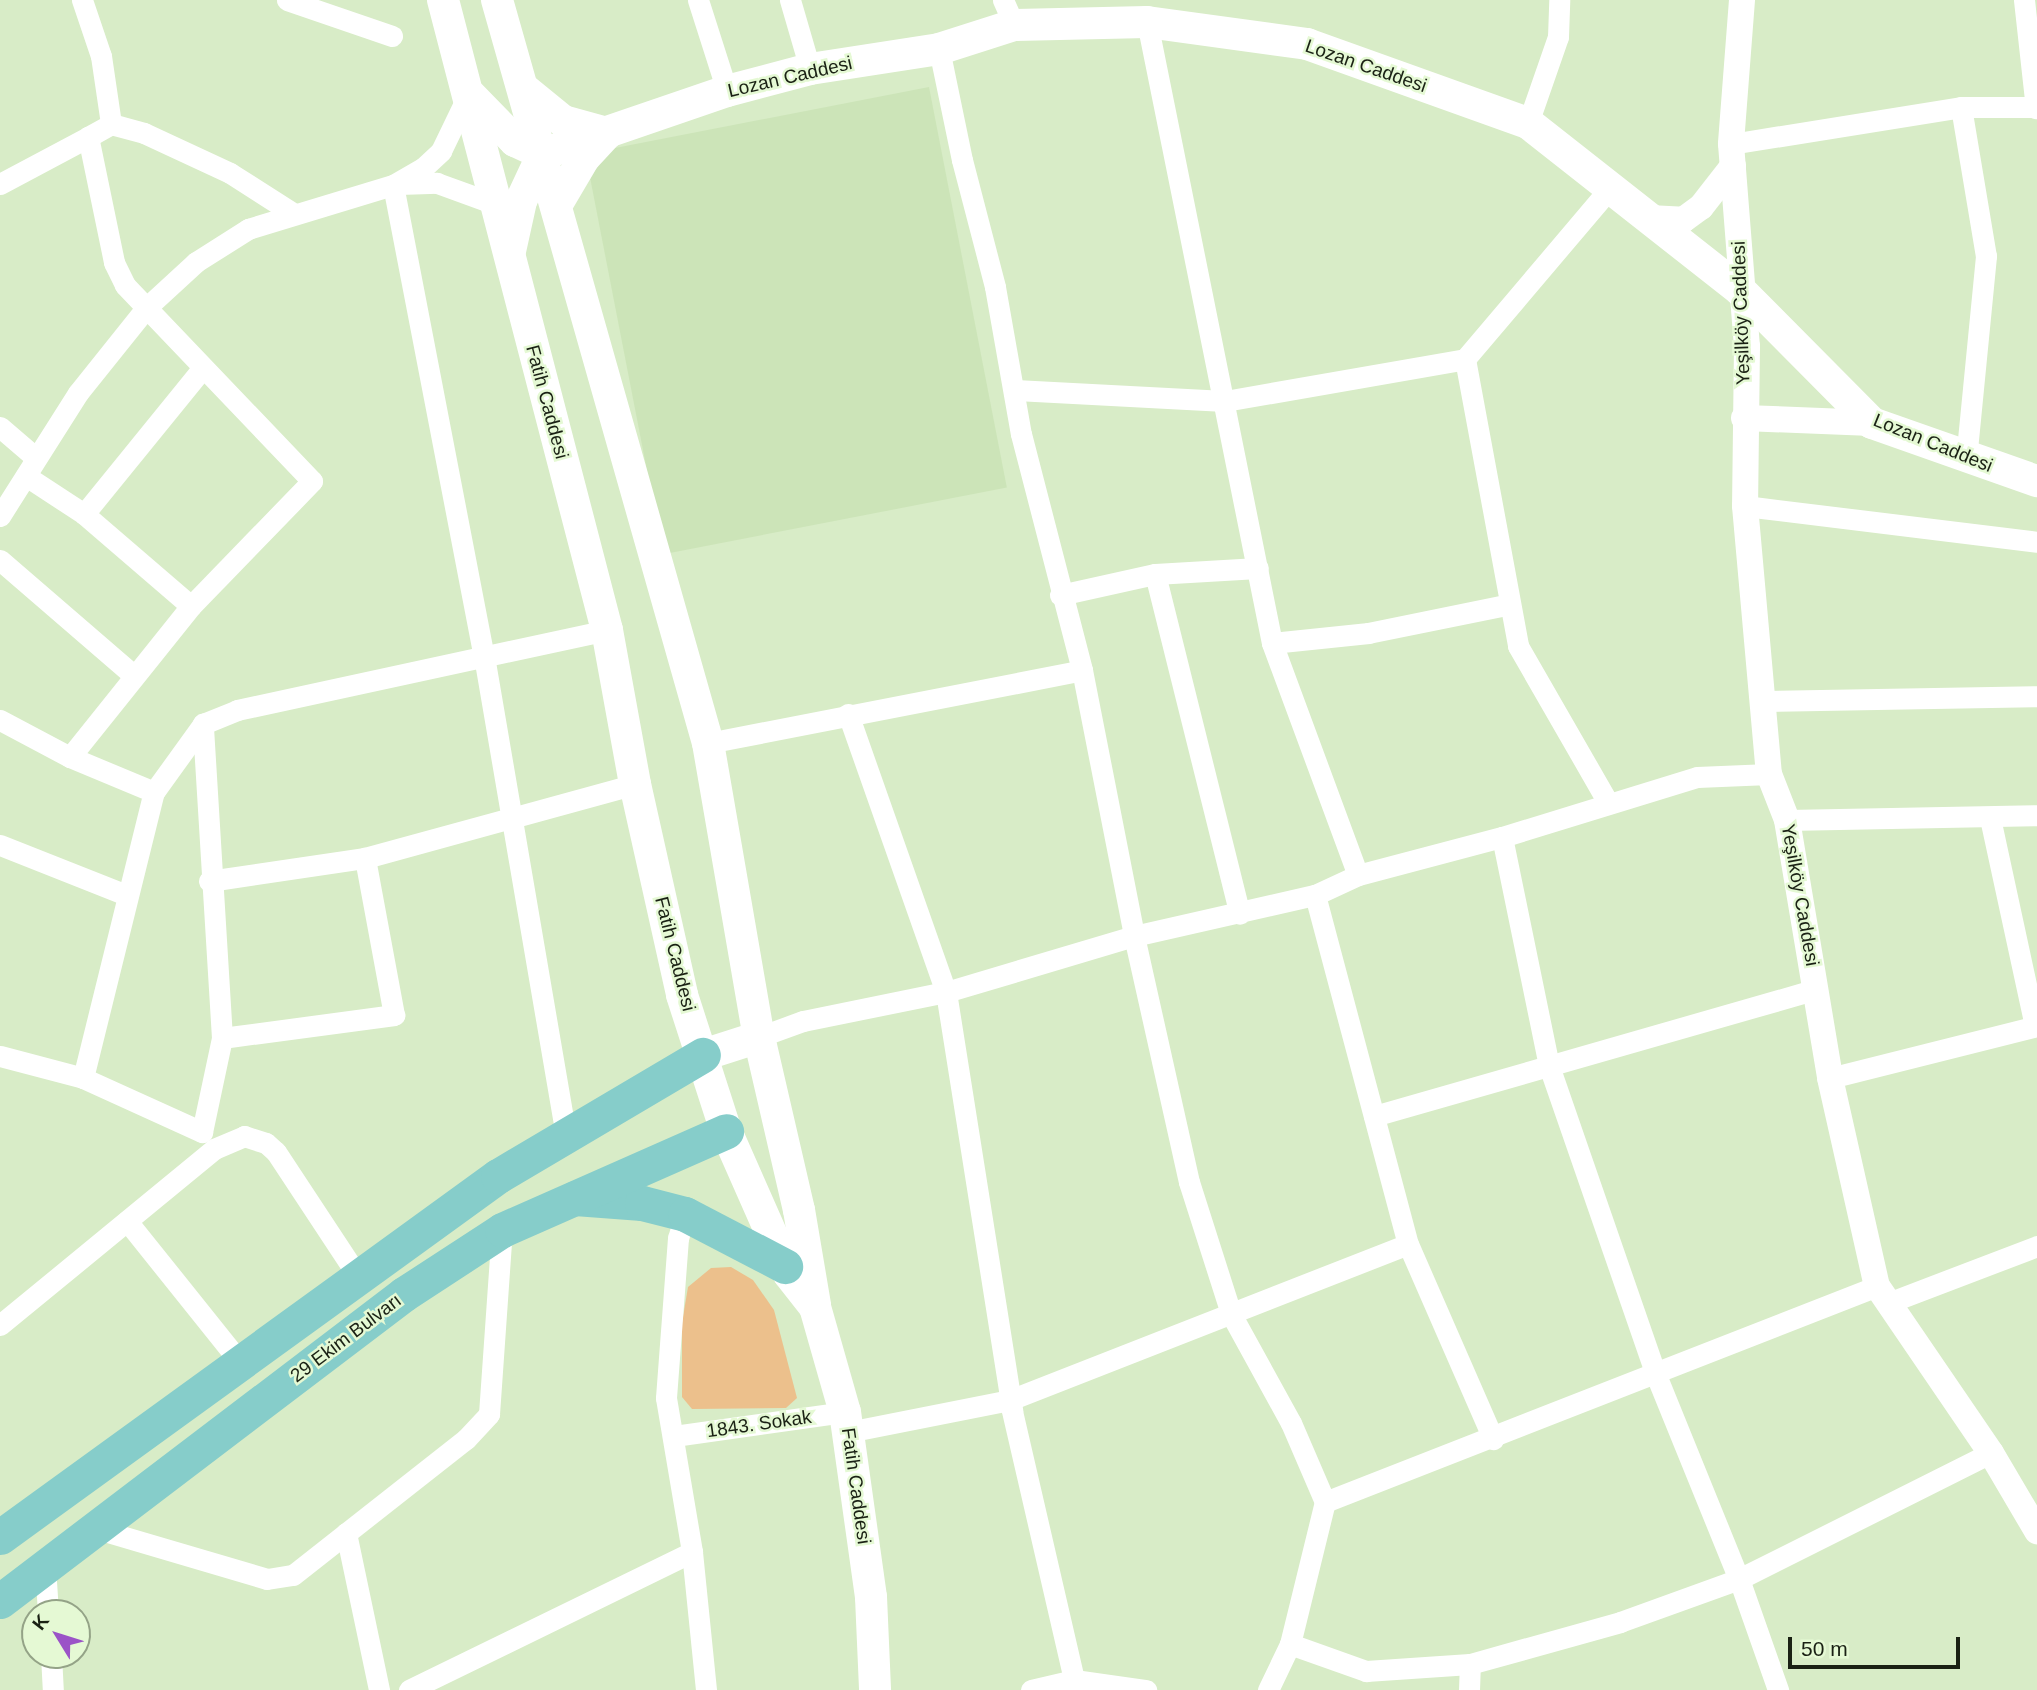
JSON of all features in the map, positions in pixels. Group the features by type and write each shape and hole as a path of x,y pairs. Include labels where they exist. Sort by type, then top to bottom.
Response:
{"main road":[{"name":"Fatih Caddesi","path":"443,0 607,630 635,784 682,995 704,1055 726,1131 785,1266 815,1307 846,1422 871,1597 875,1690"},
{"path":"497,0 558,204 708,743 759,1037 799,1210 815,1307"},
{"name":"Lozan Caddesi","path":"543,154 727,91 810,69 939,49 1009,13 1147,22 1307,44 1528,123 1740,290 1872,423 1966,460 2037,481"},
{"path":"524,88 563,121 607,133 584,158 558,204"},
{"path":"468,93 515,141 543,154"},
{"path":"510,262 521,201 543,154"},
{"path":"0,1536 357,1275 498,1176 704,1055 759,1037"},
{"path":"726,1131 774,1111"},
{"name":"29 Ekim Bulvarı","path":"0,1601 404,1294 502,1230 569,1198 726,1131"},
{"path":"569,1198 642,1203 685,1214 785,1266"}],"street":[{"path":"82,0 101,55 111,124"},
{"path":"287,0 391,36"},
{"path":"698,0 727,91"},
{"path":"790,0 810,69"},
{"path":"1528,123 1558,37 1559,0"},
{"name":"Yeşilköy Caddesi","path":"1742,0 1732,155 1740,290 1747,346 1745,506 1769,774 1787,820 1830,1078 1882,1294 1991,1453 2037,1531"},
{"path":"1649,218 1683,220 1701,207 1732,155 1961,107 2037,107 2024,0"},
{"path":"1147,22 1272,643 1358,874"},
{"path":"939,49 961,160 995,287 1014,390 1060,596 1082,670 1133,936 1189,1182 1231,1314 1291,1423 1325,1502 1290,1644 1268,1690"},
{"path":"393,185 441,151 468,93"},
{"path":"1961,107 1986,256 1966,460"},
{"path":"0,184 111,124 144,134 230,173 294,214"},
{"path":"70,757 133,675 191,606 312,481 202,369 125,285 114,262 88,137"},
{"path":"0,516 30,466 146,308 196,262 248,229 393,185 437,183 495,204"},
{"path":"393,185 484,656 509,818 566,1136"},
{"path":"1014,390 1225,401 1465,359 1610,188"},
{"path":"1465,359 1518,646 1607,801"},
{"path":"84,514 202,369"},
{"path":"1744,418 1872,423"},
{"path":"0,427 30,466 191,606"},
{"path":"1745,506 2037,542"},
{"path":"0,560 133,675"},
{"path":"1060,596 1156,574 1258,568"},
{"path":"1156,574 1240,914"},
{"path":"1272,643 1368,633 1510,604"},
{"path":"83,1078 125,895 154,792 202,724 237,710 607,630"},
{"path":"708,743 1082,670"},
{"path":"1764,701 2037,696"},
{"path":"848,714 946,992 1010,1400 1074,1680"},
{"path":"0,720 70,757 154,792"},
{"path":"0,1325 127,1220 208,1140 222,1038 209,881 202,724"},
{"path":"759,1037 803,1021 946,992 1133,936 1315,895 1358,874 1502,837 1607,801 1697,777 1769,774"},
{"path":"209,881 365,858 635,784"},
{"path":"1787,820 2037,815"},
{"path":"1830,1078 2036,1026 1990,818"},
{"path":"1502,837 1549,1066 1656,1375 1739,1578 1777,1690"},
{"path":"0,845 125,895"},
{"path":"222,1038 394,1015 365,858"},
{"path":"1315,895 1408,1244 1493,1439"},
{"path":"1374,1116 1816,989"},
{"path":"0,1056 83,1078 208,1140 244,1136 266,1143 357,1275"},
{"path":"685,1214 678,1238 666,1398 692,1552 706,1690"},
{"path":"127,1220 239,1361"},
{"path":"94,1528 267,1579 293,1575 466,1439 489,1414 502,1230"},
{"name":"1843. Sokak","path":"674,1436 846,1422 1010,1400 1408,1244"},
{"path":"1325,1502 1656,1375 1882,1294 2037,1247"},
{"path":"1290,1644 1366,1671 1470,1664 1620,1622 1739,1578 1991,1453"},
{"path":"346,1533 379,1690"},
{"path":"409,1690 692,1552"},
{"path":"45,1566 47,1599"},
{"path":"1469,1690 1470,1664"},
{"path":"52,1669 53,1690"},
{"path":"1031,1690 1074,1680 1146,1690"}],"shaded area":[{"path":"929,87 1007,488 663,554 585,154"},
{"path":"731,1267 753,1280 774,1310 797,1398 786,1408 692,1409 682,1397 682,1323 688,1287 711,1268"}]}
